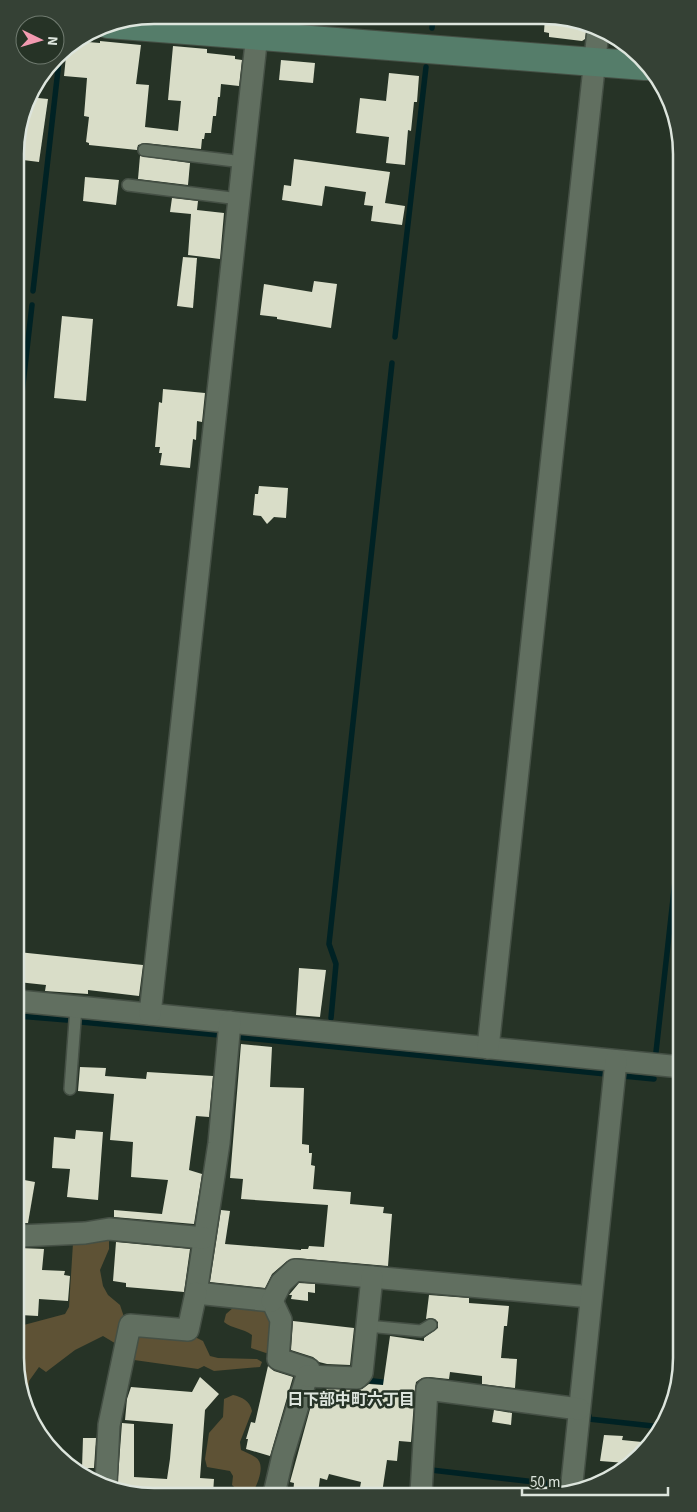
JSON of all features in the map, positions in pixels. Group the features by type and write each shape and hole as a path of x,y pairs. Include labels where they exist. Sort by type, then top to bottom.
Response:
{"street":[{"path":"141,24 258,26 638,65"},
{"path":"150,1014 258,26"},
{"path":"488,1048 598,36"},
{"path":"24,1002 673,1066"},
{"path":"106,1479 109,1425 130,1325 188,1330 196,1294 219,1143 230,1022"},
{"path":"571,1485 616,1061"},
{"path":"24,1236 84,1233 109,1229 204,1238"},
{"path":"272,1301 281,1283 296,1270 591,1297"},
{"path":"307,1376 356,1378 362,1373 372,1277"},
{"path":"196,1294 272,1301"},
{"path":"272,1301 281,1320 278,1359 309,1369 283,1455 275,1488"},
{"path":"421,1488 427,1390 580,1409"}],"lane":[{"path":"144,150 243,162"},
{"path":"128,184 239,199"},
{"path":"70,1089 76,1007"},
{"path":"367,1326 421,1330 431,1325"}],"shaded area":[{"path":"109,1239 109,1249 100,1270 103,1286 108,1295 120,1305 124,1317 118,1345 103,1336 75,1350 46,1372 39,1367 29,1381 28,1392 25,1375 24,1325 65,1314 69,1307 73,1243"},
{"path":"234,1307 270,1311 272,1352 266,1353 251,1348 252,1335 224,1322 226,1314"},
{"path":"132,1335 195,1337 203,1341 210,1356 257,1359 262,1362 260,1367 214,1371 204,1366 198,1369 127,1359"},
{"path":"233,1395 239,1397 245,1400 252,1411 240,1442 241,1450 259,1460 261,1469 255,1488 235,1488 232,1485 233,1476 230,1471 207,1467 205,1459 209,1433 223,1417 224,1399"}],"building":[{"path":"545,24 569,26 586,31 585,39 582,41 549,37 549,33 544,32"},
{"path":"100,41 141,45 136,84 149,85 145,127 178,131 181,101 168,100 173,46 207,49 207,53 235,56 235,59 242,60 239,86 221,84 220,97 218,97 216,116 213,116 211,133 205,133 201,149 145,143 138,145 137,150 89,145 86,142 89,117 84,116 87,78 64,76 66,58 88,42 100,43"},
{"path":"281,60 315,63 313,83 279,80"},
{"path":"389,73 419,76 417,102 414,102 411,131 408,130 405,165 386,163 389,137 356,133 360,98 386,101"},
{"path":"37,98 48,99 39,162 24,160 26,128"},
{"path":"140,156 190,163 188,185 138,179"},
{"path":"294,159 390,172 385,203 405,206 402,225 371,221 373,206 364,205 366,192 325,186 322,206 282,200 284,185 291,186"},
{"path":"85,177 119,180 116,205 83,201"},
{"path":"172,198 198,201 197,210 224,213 220,259 188,255 191,214 170,212"},
{"path":"183,257 197,258 193,308 177,306"},
{"path":"314,281 337,284 331,328 260,315 264,284 312,292"},
{"path":"62,316 93,319 86,401 54,398"},
{"path":"163,389 205,393 202,422 197,421 196,440 193,439 190,468 160,465 162,453 159,453 160,447 155,447 159,402 162,403"},
{"path":"259,486 288,488 286,518 274,517 267,524 261,516 253,515 255,494 258,494"},
{"path":"24,953 143,965 139,996 88,990 88,994 45,991 46,985 24,983"},
{"path":"299,968 326,970 320,1017 296,1015"},
{"path":"241,1044 272,1047 270,1087 304,1088 302,1144 309,1145 309,1153 312,1153 311,1165 315,1166 313,1189 351,1192 350,1204 384,1207 383,1213 392,1214 388,1266 296,1258 287,1261 272,1274 265,1288 210,1282 221,1210 230,1211 225,1244 301,1250 308,1249 309,1246 324,1247 328,1205 241,1199 243,1179 230,1178"},
{"path":"80,1067 106,1068 105,1076 146,1079 147,1072 213,1076 209,1117 196,1116 189,1170 202,1174 194,1224 114,1217 114,1210 162,1214 168,1180 131,1177 133,1142 110,1140 114,1094 78,1091"},
{"path":"76,1130 103,1132 98,1200 67,1197 70,1169 52,1168 54,1137 75,1139"},
{"path":"24,1180 35,1182 28,1223 24,1223"},
{"path":"116,1242 190,1249 184,1292 126,1287 126,1283 113,1281"},
{"path":"24,1248 44,1249 42,1270 65,1271 64,1275 70,1276 68,1301 39,1299 38,1316 24,1315"},
{"path":"299,1283 315,1284 315,1293 308,1292 308,1301 291,1299 292,1295 289,1295"},
{"path":"429,1295 469,1298 469,1303 509,1306 507,1326 504,1326 501,1358 517,1359 515,1388 482,1384 482,1376 450,1372 449,1379 422,1378 416,1382 411,1442 399,1441 397,1461 387,1460 383,1488 360,1488 361,1482 329,1474 327,1480 320,1478 319,1488 294,1488 294,1483 290,1482 315,1391 323,1393 324,1389 357,1390 369,1384 383,1385 390,1336 424,1341 424,1338 438,1328 438,1322 435,1319 426,1319"},
{"path":"293,1321 354,1328 350,1365 319,1362 313,1357 291,1350"},
{"path":"268,1366 274,1371 293,1377 270,1456 246,1449 248,1439 246,1439 251,1422 255,1423"},
{"path":"200,1377 219,1394 205,1410 200,1478 214,1479 213,1488 154,1488 128,1486 118,1483 122,1423 134,1424 134,1477 167,1479 170,1459 173,1424 125,1420 127,1399 131,1387 192,1392"},
{"path":"494,1410 512,1413 511,1425 492,1422"},
{"path":"604,1435 623,1436 622,1440 642,1442 620,1463 600,1461"},
{"path":"83,1438 96,1438 94,1468 82,1467"}],"waterway":[{"path":"432,24 432,28"},
{"path":"33,291 58,66"},
{"path":"395,337 426,67"},
{"path":"24,376 32,305"},
{"path":"331,1018 336,964 329,944 392,363"},
{"path":"656,1052 673,899"},
{"path":"24,1016 67,1020"},
{"path":"81,1022 219,1035"},
{"path":"236,1037 606,1074"},
{"path":"623,1081 623,1076 654,1079"},
{"path":"365,1380 390,1383"},
{"path":"589,1416 589,1419 654,1426"},
{"path":"431,1470 561,1485"}],"district":[{"name":"日下部中町六丁目","path":"351,1399"}]}
